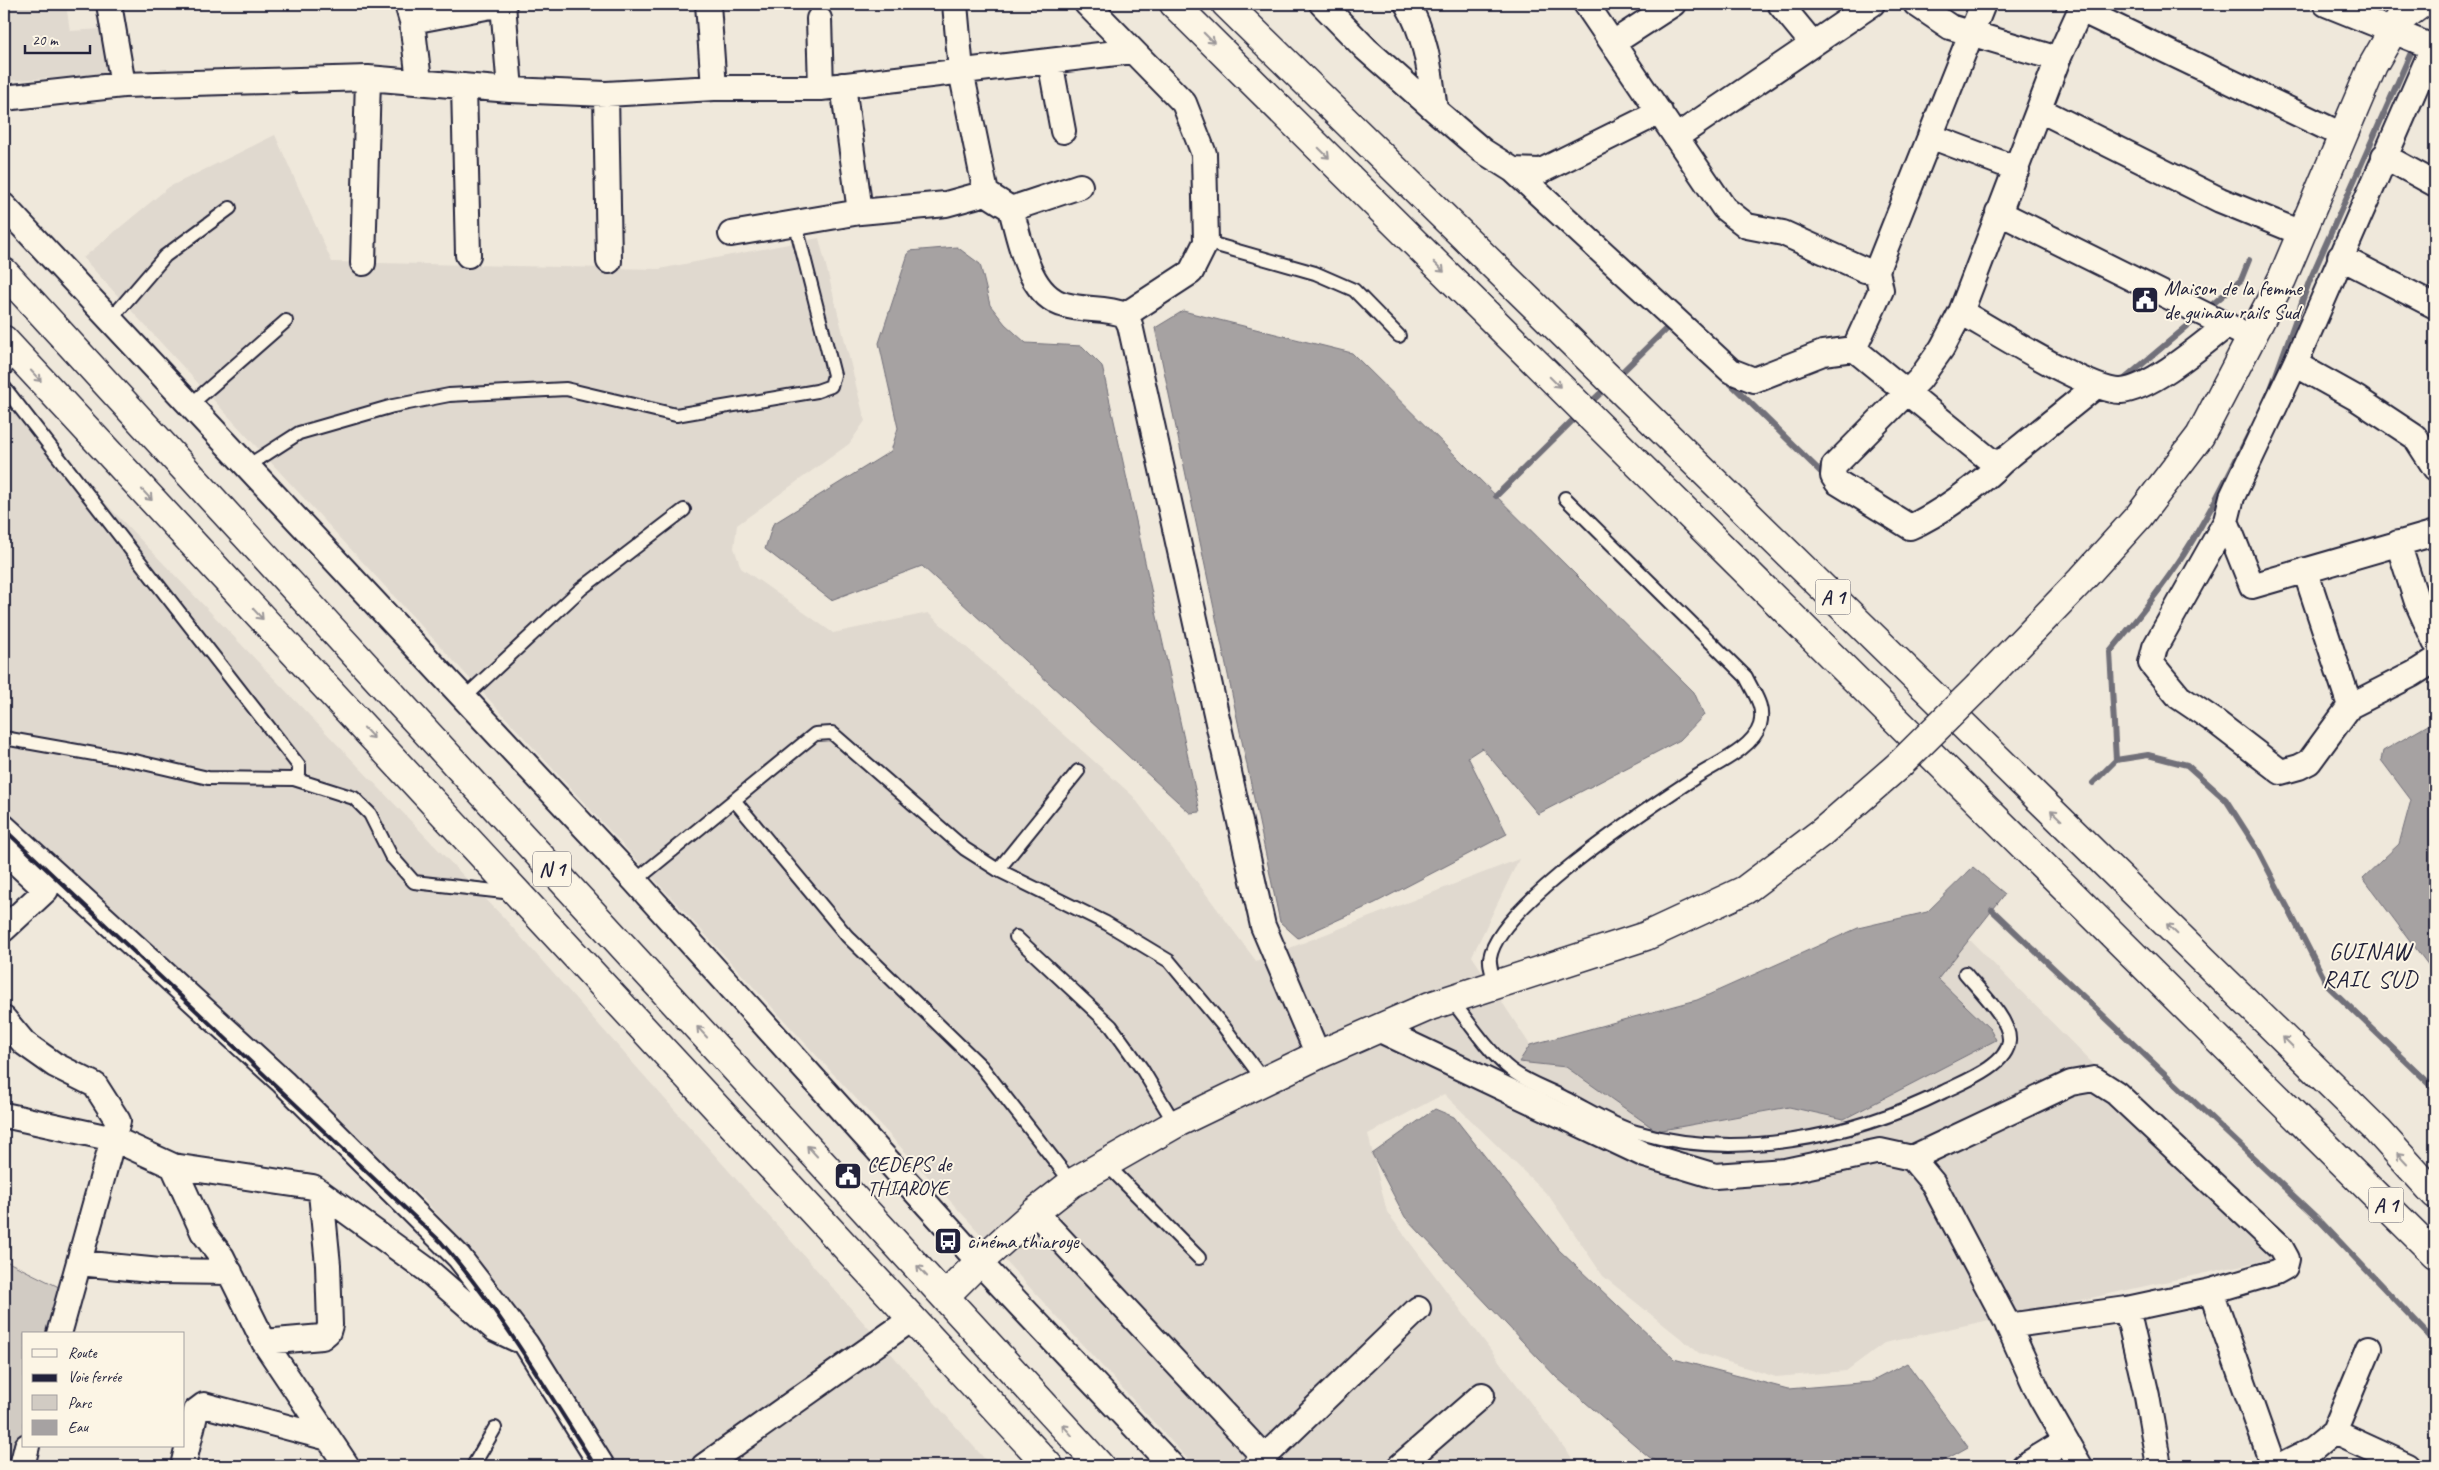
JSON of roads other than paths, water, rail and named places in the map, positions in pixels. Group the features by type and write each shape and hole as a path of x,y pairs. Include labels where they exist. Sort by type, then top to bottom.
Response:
{"main road":[{"name":"A 1","path":"1174,4 2435,1254"},
{"name":"A 1","path":"1226,4 2272,1027 2378,1132 2435,1194"},
{"path":"945,1296 979,1262 1035,1212 1072,1183 1175,1124 1318,1054 1450,998 1646,936 1745,890 1822,832 1899,765 2082,580 2140,516 2200,436 2253,338 2282,279 2373,65 2399,20 2421,4"},
{"name":"N 1","path":"4,272 1100,1466"},
{"name":"N 1","path":"8,355 518,894 1049,1466"}],"street":[{"path":"109,4 123,85"},
{"path":"419,81 410,12 502,4 510,90"},
{"path":"708,4 714,88"},
{"path":"955,4 961,71 986,193 1011,209 1027,265 1038,288 1063,305 1113,310 1125,315 1130,325 1263,926 1318,1054"},
{"path":"1086,4 1184,103 1204,154 1206,242 1192,272 1125,315"},
{"path":"1322,4 1366,49 1434,110 1483,151 1513,170 1730,371 1754,380 1823,353 1854,349 1905,393 1991,461 2002,462"},
{"path":"1407,4 1413,14 1428,56 1434,110"},
{"path":"1586,4 1660,112 1705,184 1724,208 1747,226 1783,233 1865,270 1877,271"},
{"path":"1613,44 1673,4"},
{"path":"1780,4 1813,44"},
{"path":"1676,137 1872,4"},
{"path":"1916,4 1950,27 2058,59"},
{"path":"1854,349 1881,290 1877,271 1983,4"},
{"path":"2326,4 2355,9 2393,30 2434,48 2384,156 2295,364 2232,497 2226,521 2154,646 2152,663 2179,697 2216,722 2281,772 2299,768 2309,762 2350,706 2413,674 2435,660"},
{"path":"2096,386 2002,462 1990,474 1924,522 1910,528 1837,482 1833,476 1834,466 1920,379 1942,348 1961,312 2058,59 2082,7 2342,136"},
{"path":"819,19 860,212"},
{"path":"4,98 123,85 368,78 510,90 606,94 714,88 832,86 1133,51"},
{"path":"1050,61 1063,131"},
{"path":"363,263 368,78"},
{"path":"464,86 468,255"},
{"path":"606,94 609,262"},
{"path":"2040,110 2220,200 2301,233"},
{"path":"1513,170 1541,171 1660,112"},
{"path":"1930,136 2017,169"},
{"path":"2384,156 2435,184"},
{"path":"1011,209 1080,186"},
{"path":"731,234 860,212 946,204 986,193"},
{"path":"4,206 635,881 979,1262 1172,1466"},
{"path":"1998,212 2253,338"},
{"path":"2340,257 2435,306"},
{"path":"1961,312 2096,386 2122,391 2158,377 2227,325"},
{"path":"2295,364 2356,398 2415,437 2435,468"},
{"path":"2226,521 2252,586 2435,534"},
{"path":"2398,543 2418,602 2435,642"},
{"path":"2305,570 2350,706"},
{"path":"4,826 283,1082 459,1257 526,1344 602,1466"},
{"path":"4,851 46,890 4,928"},
{"path":"4,1019 24,1043 55,1065 95,1085 118,1121 60,1332"},
{"path":"1378,1029 1645,1155 1715,1176 1785,1171 1880,1151 1912,1158 2071,1084 2094,1079 2116,1093 2281,1248 2287,1259 2285,1267 2276,1272 2211,1291 2128,1309 2008,1326"},
{"path":"4,1115 114,1139 173,1166 313,1187 426,1269 496,1329 526,1344"},
{"path":"1912,1158 1933,1184 2008,1326 2040,1396 2080,1466"},
{"path":"173,1166 203,1232 222,1257 264,1342 347,1466"},
{"path":"264,1342 322,1337 328,1332 330,1325 328,1264 321,1193"},
{"path":"1035,1212 1260,1462 1418,1309"},
{"path":"79,1263 160,1271 230,1272"},
{"path":"2211,1291 2273,1466"},
{"path":"2128,1309 2147,1396 2159,1466"},
{"path":"704,1466 721,1452 913,1318"},
{"path":"2280,1466 2316,1458 2334,1432 2369,1348"},
{"path":"1400,1466 1482,1395"},
{"path":"183,1466 196,1411 204,1405 328,1438"},
{"path":"2334,1432 2408,1466"},
{"path":"2024,1466 2065,1441"},
{"path":"22,1466 26,1448"}],"lane":[{"path":"110,320 165,256 230,208"},
{"path":"246,467 299,433 392,406 449,396 566,389 676,415 818,391 831,386 834,375 795,222"},
{"path":"1206,242 1315,273 1354,290 1398,336"},
{"path":"189,406 286,321"},
{"path":"4,386 299,766 299,774 294,779"},
{"path":"1495,984 1489,959 1498,939 1524,904 1587,853 1663,799 1748,743 1759,728 1763,710 1746,677 1565,498"},
{"path":"463,698 581,589 684,510"},
{"path":"635,881 815,734 832,733 965,849 998,870 1106,924 1169,961 1224,1027 1264,1081"},
{"path":"4,738 139,762 208,778 294,779 354,798 370,814 391,856 414,882 518,894"},
{"path":"998,870 1078,771"},
{"path":"734,800 847,936 981,1066 1072,1183"},
{"path":"1016,937 1111,1026 1142,1069 1175,1124"},
{"path":"1450,998 1472,1027 1511,1070 1577,1104 1635,1131 1686,1143 1755,1143 1836,1133 1892,1114 1920,1104 1983,1072 2005,1055 2010,1040 2006,1023 1965,973"},
{"path":"1106,1164 1199,1258"},
{"path":"473,1466 495,1428"}],"water":[{"path":"957,247 980,264 990,305 1005,324 1026,343 1082,346 1102,366 1200,812 1190,813 922,566 831,600 765,549 773,524 891,451 898,428 879,343 909,251"},
{"path":"1183,311 1352,353 1694,692 1704,715 1680,740 1538,814 1482,748 1468,757 1507,834 1375,903 1298,938 1280,922 1155,328"},
{"path":"2435,721 2435,974 2363,878 2399,844 2411,800 2381,760 2383,751"},
{"path":"1973,867 2005,894 1938,979 1991,1030 1996,1040 1844,1119 1789,1107 1657,1131 1566,1067 1519,1062 1530,1045 1697,1000 1858,928 1927,912"},
{"path":"1435,1109 1454,1117 1559,1250 1674,1359 1788,1389 1871,1382 1907,1363 1968,1447 1934,1466 1666,1466 1649,1457 1557,1378 1405,1217 1372,1154"}],"waterway":[{"path":"2271,389 2309,282 2413,48 2418,47"},
{"path":"2207,309 2241,280 2249,260"},
{"path":"2121,382 2197,318"},
{"path":"1616,378 1670,325 1673,328"},
{"path":"1725,378 1827,478"},
{"path":"1587,406 1607,387"},
{"path":"1496,496 1578,415"},
{"path":"2116,760 2110,652 2158,592 2184,554 2250,432"},
{"path":"2093,783 2116,760 2148,755 2187,765 2226,800 2258,850 2328,986 2435,1089"},
{"path":"1992,910 2320,1221 2435,1342"}],"railway":[{"path":"4,829 441,1242 463,1268 503,1323 541,1379 595,1466"}],"place":[{"name":"Maison de la femme de guinaw rails Sud","path":"2145,300"},
{"name":"CEDEPS de THIAROYE","path":"848,1176"},
{"name":"cinéma thiaroye","path":"948,1241"}],"district":[{"name":"GUINAW RAIL SUD","path":"2370,965"}]}
